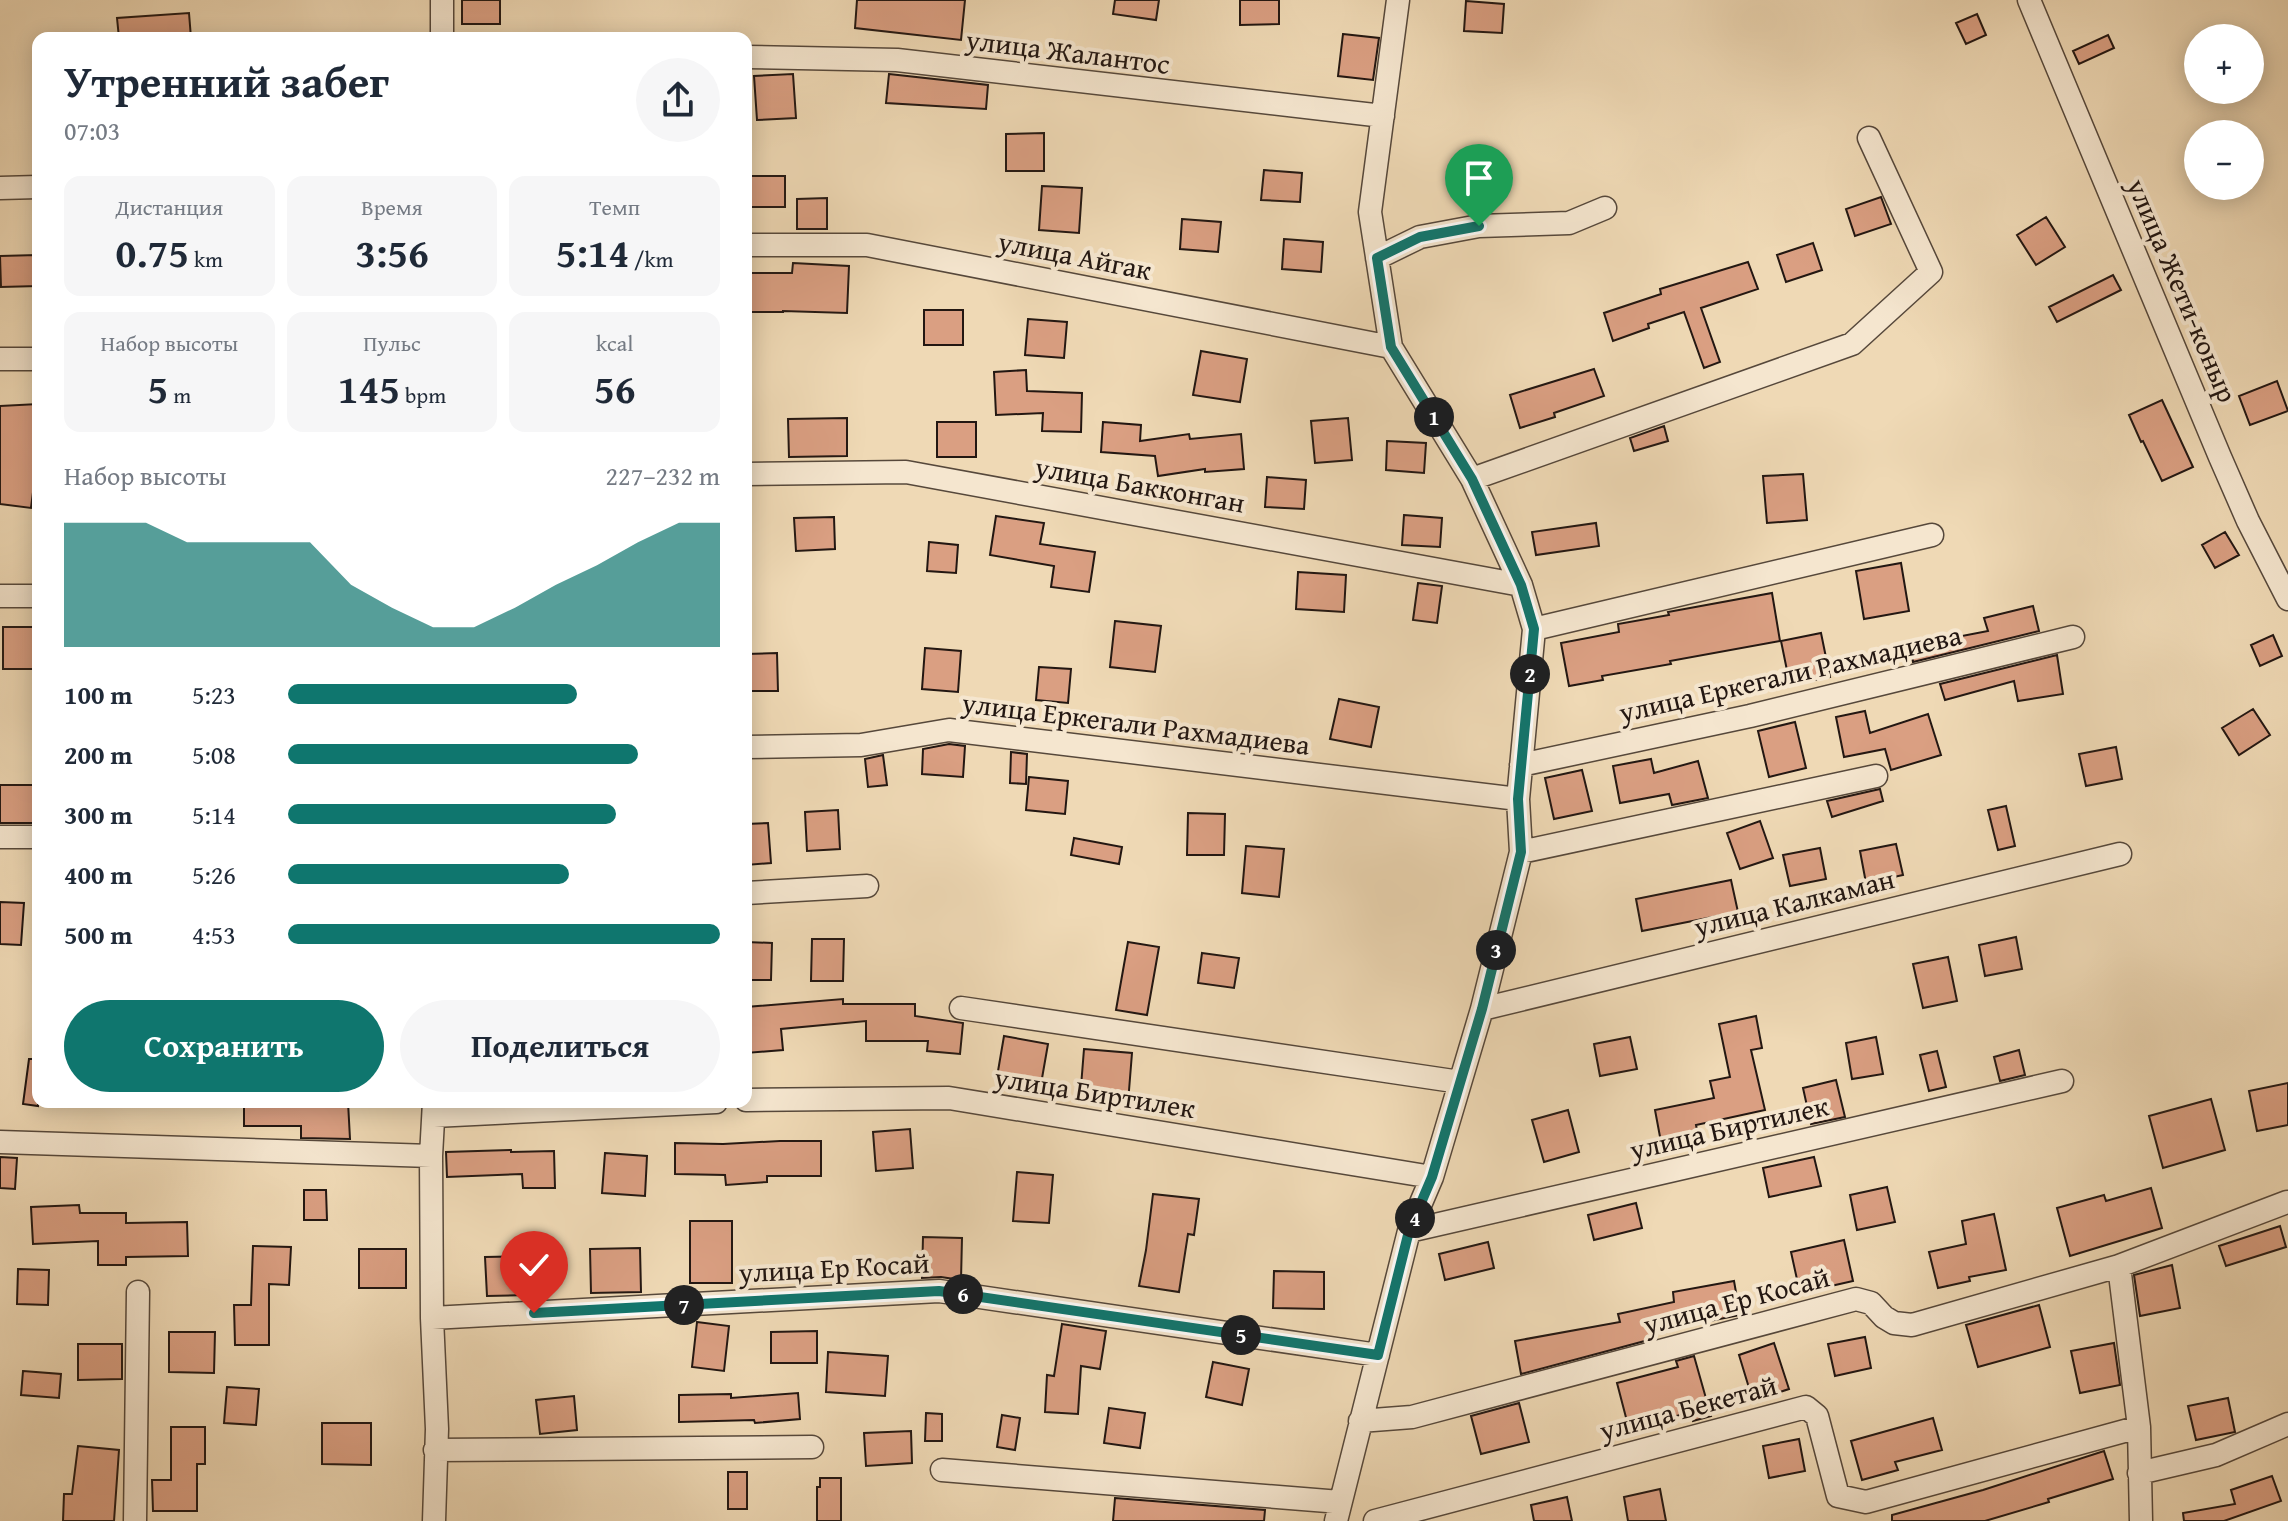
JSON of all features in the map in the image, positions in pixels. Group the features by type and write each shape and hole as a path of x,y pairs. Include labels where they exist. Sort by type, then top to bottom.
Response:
{"street":[{"path":"442,0 442,32"},
{"path":"942,1470 1338,1511 1409,1231 1432,1177 1482,1009 1521,852 1518,799 1534,629 1521,585 1472,479 1391,347 1370,212 1398,0"},
{"name":"улица Жети-коныр","path":"2029,0 2220,457 2288,599"},
{"name":"улица Жалантос","path":"752,57 897,60 1383,116"},
{"path":"1472,479 1852,344 1931,272 1869,138"},
{"path":"0,188 32,187"},
{"path":"1377,258 1420,237 1479,226 1569,223 1605,208"},
{"name":"улица Айгак","path":"752,245 867,245 1391,347"},
{"path":"0,359 32,359"},
{"name":"улица Бакконган","path":"752,474 906,472 1521,585"},
{"path":"1534,629 1932,535"},
{"path":"0,596 32,596"},
{"name":"улица Еркегали Рахмадиева","path":"1521,765 1750,716 2073,637"},
{"name":"улица Еркегали Рахмадиева","path":"752,747 861,745 949,730 1518,799"},
{"path":"1521,852 1876,776"},
{"path":"0,837 32,837"},
{"name":"улица Калкаман","path":"1482,1009 2120,854"},
{"path":"752,893 867,886"},
{"path":"961,1008 1460,1082"},
{"name":"улица Биртилек","path":"1409,1231 2062,1081"},
{"name":"улица Биртилек","path":"752,1100 949,1098 1432,1177"},
{"path":"434,1521 437,1429 432,1318 431,1156 434,1109 474,1108"},
{"path":"0,1142 431,1156"},
{"name":"улица Ер Косай","path":"1360,1421 1412,1417 1856,1299 1871,1303 1894,1323 1912,1325 2119,1266 2287,1202"},
{"path":"2119,1266 2139,1427 2141,1521"},
{"name":"улица Ер Косай","path":"432,1318 939,1291 1378,1355"},
{"path":"135,1521 138,1292"},
{"name":"улица Бекетай","path":"1375,1521 1806,1407 1817,1416 1838,1496 1866,1502 2139,1427"},
{"path":"2139,1473 2216,1455 2288,1424"},
{"path":"435,1450 812,1447"}],"building":[{"path":"462,0 500,0 500,24 462,24"},
{"path":"857,0 965,0 961,40 855,28"},
{"path":"1115,0 1159,0 1156,20 1113,14"},
{"path":"1240,0 1279,0 1279,24 1240,25"},
{"path":"1466,1 1504,4 1502,33 1464,31"},
{"path":"189,13 191,32 118,32 117,18"},
{"path":"1977,14 1986,35 1966,44 1956,23"},
{"path":"1343,34 1379,38 1373,80 1338,76"},
{"path":"2108,35 2114,48 2079,64 2073,51"},
{"path":"793,74 796,118 757,120 754,76"},
{"path":"889,74 988,85 986,109 886,103"},
{"path":"1044,133 1044,171 1006,171 1006,134"},
{"path":"1264,170 1302,173 1300,202 1261,200"},
{"path":"752,176 785,176 785,207 752,207"},
{"path":"1042,186 1082,188 1079,233 1039,230"},
{"path":"1881,197 1891,224 1855,236 1846,209"},
{"path":"827,198 827,229 797,229 797,199"},
{"path":"2046,217 2065,247 2036,265 2017,235"},
{"path":"1182,219 1221,222 1218,252 1180,249"},
{"path":"1284,239 1323,242 1321,272 1282,269"},
{"path":"1813,243 1822,270 1786,282 1777,255"},
{"path":"32,255 32,286 1,287 0,256"},
{"path":"1748,262 1758,289 1701,308 1720,362 1704,368 1684,312 1648,324 1649,328 1613,341 1604,313 1661,294 1660,289"},
{"path":"793,263 849,266 847,313 752,312 752,273 792,273"},
{"path":"2113,275 2121,290 2057,322 2049,307"},
{"path":"924,310 963,310 963,345 924,345"},
{"path":"1028,319 1067,322 1064,358 1025,355"},
{"path":"1201,351 1247,359 1240,402 1193,395"},
{"path":"1594,369 1604,396 1520,428 1510,395"},
{"path":"1026,370 1027,391 1082,393 1081,432 1042,431 1043,413 996,415 994,372"},
{"path":"2277,381 2288,411 2250,425 2239,396"},
{"path":"2162,400 2193,467 2162,481 2129,415"},
{"path":"32,404 31,508 0,504 0,406"},
{"path":"847,418 847,456 789,457 788,419"},
{"path":"1348,418 1352,460 1315,463 1311,421"},
{"path":"937,422 976,422 976,457 937,457"},
{"path":"1103,422 1141,425 1140,441 1189,434 1190,439 1241,434 1244,469 1205,472 1205,469 1158,476 1155,456 1101,452"},
{"path":"1664,426 1668,441 1634,451 1630,438"},
{"path":"1387,441 1426,443 1424,473 1386,470"},
{"path":"1803,474 1807,520 1767,523 1763,476"},
{"path":"1267,477 1306,480 1304,509 1265,507"},
{"path":"1404,515 1442,518 1440,547 1402,545"},
{"path":"996,516 1044,523 1040,544 1095,552 1089,592 1051,587 1054,566 990,555"},
{"path":"834,517 835,549 796,551 794,518"},
{"path":"1596,523 1599,546 1536,555 1532,532"},
{"path":"2225,532 2239,555 2215,568 2202,545"},
{"path":"929,542 958,545 956,573 927,571"},
{"path":"1901,563 1909,611 1864,619 1856,571"},
{"path":"1298,572 1346,575 1344,612 1296,609"},
{"path":"1418,583 1442,586 1437,623 1413,620"},
{"path":"1772,593 1780,641 1670,661 1671,664 1602,676 1603,680 1569,686 1561,643 1619,632 1618,624 1669,615 1668,612"},
{"path":"2033,606 2039,631 1913,662 1910,646 1988,631 1984,618"},
{"path":"1115,621 1161,626 1155,672 1110,667"},
{"path":"3,627 32,627 32,669 3,669"},
{"path":"1821,633 1830,677 1790,685 1781,641"},
{"path":"2273,635 2282,656 2260,666 2251,645"},
{"path":"925,648 961,651 958,692 922,689"},
{"path":"777,653 778,691 752,691 752,654"},
{"path":"2057,655 2063,694 2018,701 2014,681 1945,700 1940,684"},
{"path":"1039,667 1071,669 1068,703 1036,700"},
{"path":"1339,699 1379,707 1371,747 1330,739"},
{"path":"2253,709 2270,735 2239,755 2222,728"},
{"path":"1865,711 1870,733 1928,714 1941,755 1891,770 1885,749 1844,757 1836,717"},
{"path":"1795,722 1806,768 1769,777 1758,731"},
{"path":"949,744 965,746 963,777 922,774 923,749"},
{"path":"2116,747 2122,779 2086,786 2079,754"},
{"path":"1011,752 1027,754 1026,784 1010,783"},
{"path":"883,755 887,785 868,787 865,759"},
{"path":"1651,759 1654,773 1698,761 1708,798 1672,805 1669,794 1620,803 1613,766"},
{"path":"1582,770 1592,811 1554,819 1545,778"},
{"path":"1029,777 1068,781 1065,814 1026,810"},
{"path":"0,785 32,785 32,823 0,823"},
{"path":"1880,789 1883,801 1832,817 1827,801"},
{"path":"2006,806 2015,846 1998,850 1988,810"},
{"path":"838,810 840,849 807,851 805,812"},
{"path":"1188,813 1225,814 1224,855 1187,855"},
{"path":"1760,821 1773,858 1740,869 1727,833"},
{"path":"768,823 771,863 752,865 752,824"},
{"path":"1074,838 1122,847 1119,864 1071,855"},
{"path":"1896,844 1903,875 1866,883 1860,851"},
{"path":"1246,846 1284,849 1279,897 1242,893"},
{"path":"1820,848 1826,879 1790,886 1783,855"},
{"path":"1731,880 1738,912 1642,931 1636,899"},
{"path":"0,902 24,903 21,945 0,944"},
{"path":"2016,937 2022,969 1985,976 1979,945"},
{"path":"812,939 844,939 843,981 811,981"},
{"path":"752,942 772,943 771,980 752,980"},
{"path":"1128,942 1159,947 1147,1015 1116,1010"},
{"path":"1202,953 1239,958 1234,988 1198,983"},
{"path":"1948,957 1957,1001 1923,1008 1913,964"},
{"path":"843,999 843,1004 915,1004 915,1016 963,1023 960,1054 927,1051 928,1041 866,1041 866,1021 781,1029 783,1050 752,1053 752,1007"},
{"path":"1756,1016 1762,1048 1751,1050 1765,1110 1696,1125 1698,1134 1661,1142 1655,1110 1714,1098 1710,1081 1730,1077 1719,1024"},
{"path":"1004,1036 1048,1044 1041,1084 997,1077"},
{"path":"1630,1037 1637,1069 1600,1076 1594,1044"},
{"path":"1876,1037 1883,1074 1852,1079 1846,1043"},
{"path":"1084,1049 1132,1053 1128,1103 1080,1099"},
{"path":"2019,1050 2025,1075 2000,1081 1994,1057"},
{"path":"1937,1051 1946,1087 1929,1091 1920,1055"},
{"path":"29,1059 32,1059 32,1105 23,1104"},
{"path":"1836,1080 1845,1117 1811,1124 1803,1088"},
{"path":"2288,1083 2288,1125 2257,1131 2249,1091"},
{"path":"2211,1099 2225,1150 2163,1168 2149,1116"},
{"path":"244,1108 348,1108 350,1139 301,1138 301,1126 244,1126"},
{"path":"1568,1110 1579,1152 1544,1162 1532,1120"},
{"path":"910,1129 913,1168 876,1171 873,1132"},
{"path":"821,1141 821,1176 767,1176 767,1182 726,1185 725,1175 675,1174 675,1143"},
{"path":"554,1151 555,1188 523,1188 522,1174 447,1177 446,1152"},
{"path":"605,1153 647,1156 645,1196 602,1193"},
{"path":"0,1157 17,1158 15,1189 0,1188"},
{"path":"1814,1157 1821,1186 1769,1197 1763,1168"},
{"path":"1017,1172 1053,1175 1049,1223 1013,1221"},
{"path":"1887,1187 1895,1222 1857,1230 1850,1195"},
{"path":"2151,1188 2162,1228 2070,1256 2057,1208 2104,1195 2106,1201"},
{"path":"304,1190 326,1190 327,1220 304,1220"},
{"path":"1153,1194 1199,1199 1194,1235 1188,1234 1179,1292 1139,1286"},
{"path":"1636,1203 1642,1228 1594,1240 1588,1215"},
{"path":"79,1205 80,1213 126,1213 126,1223 187,1222 188,1256 126,1257 126,1265 98,1265 98,1241 33,1244 31,1207"},
{"path":"1994,1214 2006,1270 1969,1277 1970,1281 1938,1288 1929,1252 1966,1244 1962,1221"},
{"path":"690,1221 732,1221 732,1283 690,1283"},
{"path":"2280,1226 2286,1247 2226,1266 2219,1246"},
{"path":"923,1237 962,1238 961,1280 922,1278"},
{"path":"1844,1240 1853,1281 1800,1293 1791,1252"},
{"path":"1488,1242 1494,1268 1445,1280 1439,1254"},
{"path":"253,1246 291,1247 289,1285 269,1284 269,1345 235,1345 234,1305 251,1305"},
{"path":"640,1248 641,1292 591,1293 590,1249"},
{"path":"359,1249 406,1249 406,1288 359,1288"},
{"path":"526,1256 528,1295 487,1296 485,1257"},
{"path":"2172,1265 2180,1308 2140,1316 2134,1275"},
{"path":"18,1269 49,1270 48,1305 17,1304"},
{"path":"1274,1271 1324,1272 1324,1309 1273,1308"},
{"path":"1734,1281 1740,1315 1654,1332 1656,1338 1521,1374 1515,1341 1620,1322 1618,1314 1674,1302 1673,1292"},
{"path":"2039,1305 2050,1347 1978,1367 1966,1325"},
{"path":"697,1322 729,1326 724,1371 692,1367"},
{"path":"1062,1324 1106,1331 1100,1369 1081,1366 1078,1414 1045,1412 1047,1375 1054,1376"},
{"path":"817,1331 817,1363 771,1363 771,1332"},
{"path":"169,1332 215,1332 214,1373 169,1372"},
{"path":"1865,1337 1871,1368 1835,1376 1828,1344"},
{"path":"1774,1343 1789,1389 1753,1401 1739,1355"},
{"path":"2114,1343 2120,1385 2080,1393 2071,1351"},
{"path":"78,1344 122,1344 122,1379 78,1380"},
{"path":"828,1352 888,1356 885,1396 826,1392"},
{"path":"1694,1356 1711,1416 1693,1421 1691,1412 1629,1429 1617,1383 1678,1367 1676,1361"},
{"path":"1213,1362 1249,1369 1242,1405 1206,1397"},
{"path":"23,1371 61,1374 59,1398 21,1395"},
{"path":"227,1387 259,1389 256,1425 224,1423"},
{"path":"798,1393 800,1419 755,1423 754,1420 679,1422 679,1395 731,1394 731,1398"},
{"path":"574,1396 577,1430 540,1434 536,1400"},
{"path":"2228,1398 2235,1432 2196,1440 2188,1406"},
{"path":"1519,1403 1529,1442 1481,1454 1471,1416"},
{"path":"1109,1408 1145,1413 1140,1448 1104,1443"},
{"path":"926,1413 942,1414 942,1441 925,1441"},
{"path":"1002,1415 1020,1418 1015,1450 997,1447"},
{"path":"1933,1418 1942,1450 1895,1462 1898,1470 1862,1480 1851,1441"},
{"path":"322,1423 371,1423 371,1465 322,1464"},
{"path":"171,1427 205,1427 205,1464 197,1464 197,1511 153,1511 152,1480 171,1480"},
{"path":"911,1431 912,1463 866,1466 864,1433"},
{"path":"1799,1439 1805,1471 1769,1478 1763,1446"},
{"path":"78,1446 119,1450 114,1521 63,1521 64,1494 72,1494"},
{"path":"2104,1451 2113,1479 2048,1499 2049,1502 1985,1521 1892,1521 1892,1515"},
{"path":"728,1472 747,1472 747,1509 728,1509"},
{"path":"2272,1476 2281,1501 2224,1521 2184,1521 2183,1513 2235,1504 2231,1490"},
{"path":"820,1478 841,1478 841,1521 817,1521"},
{"path":"1660,1489 1666,1521 1628,1521 1624,1497"},
{"path":"1567,1497 1572,1521 1534,1521 1531,1505"},
{"path":"1115,1498 1265,1510 1264,1521 1113,1521"}],"route":[{"path":"534,1313 939,1291 1378,1355 1409,1231 1432,1177 1482,1009 1521,852 1518,799 1534,629 1521,585 1472,479 1391,347 1377,258 1420,237 1479,226"}]}
